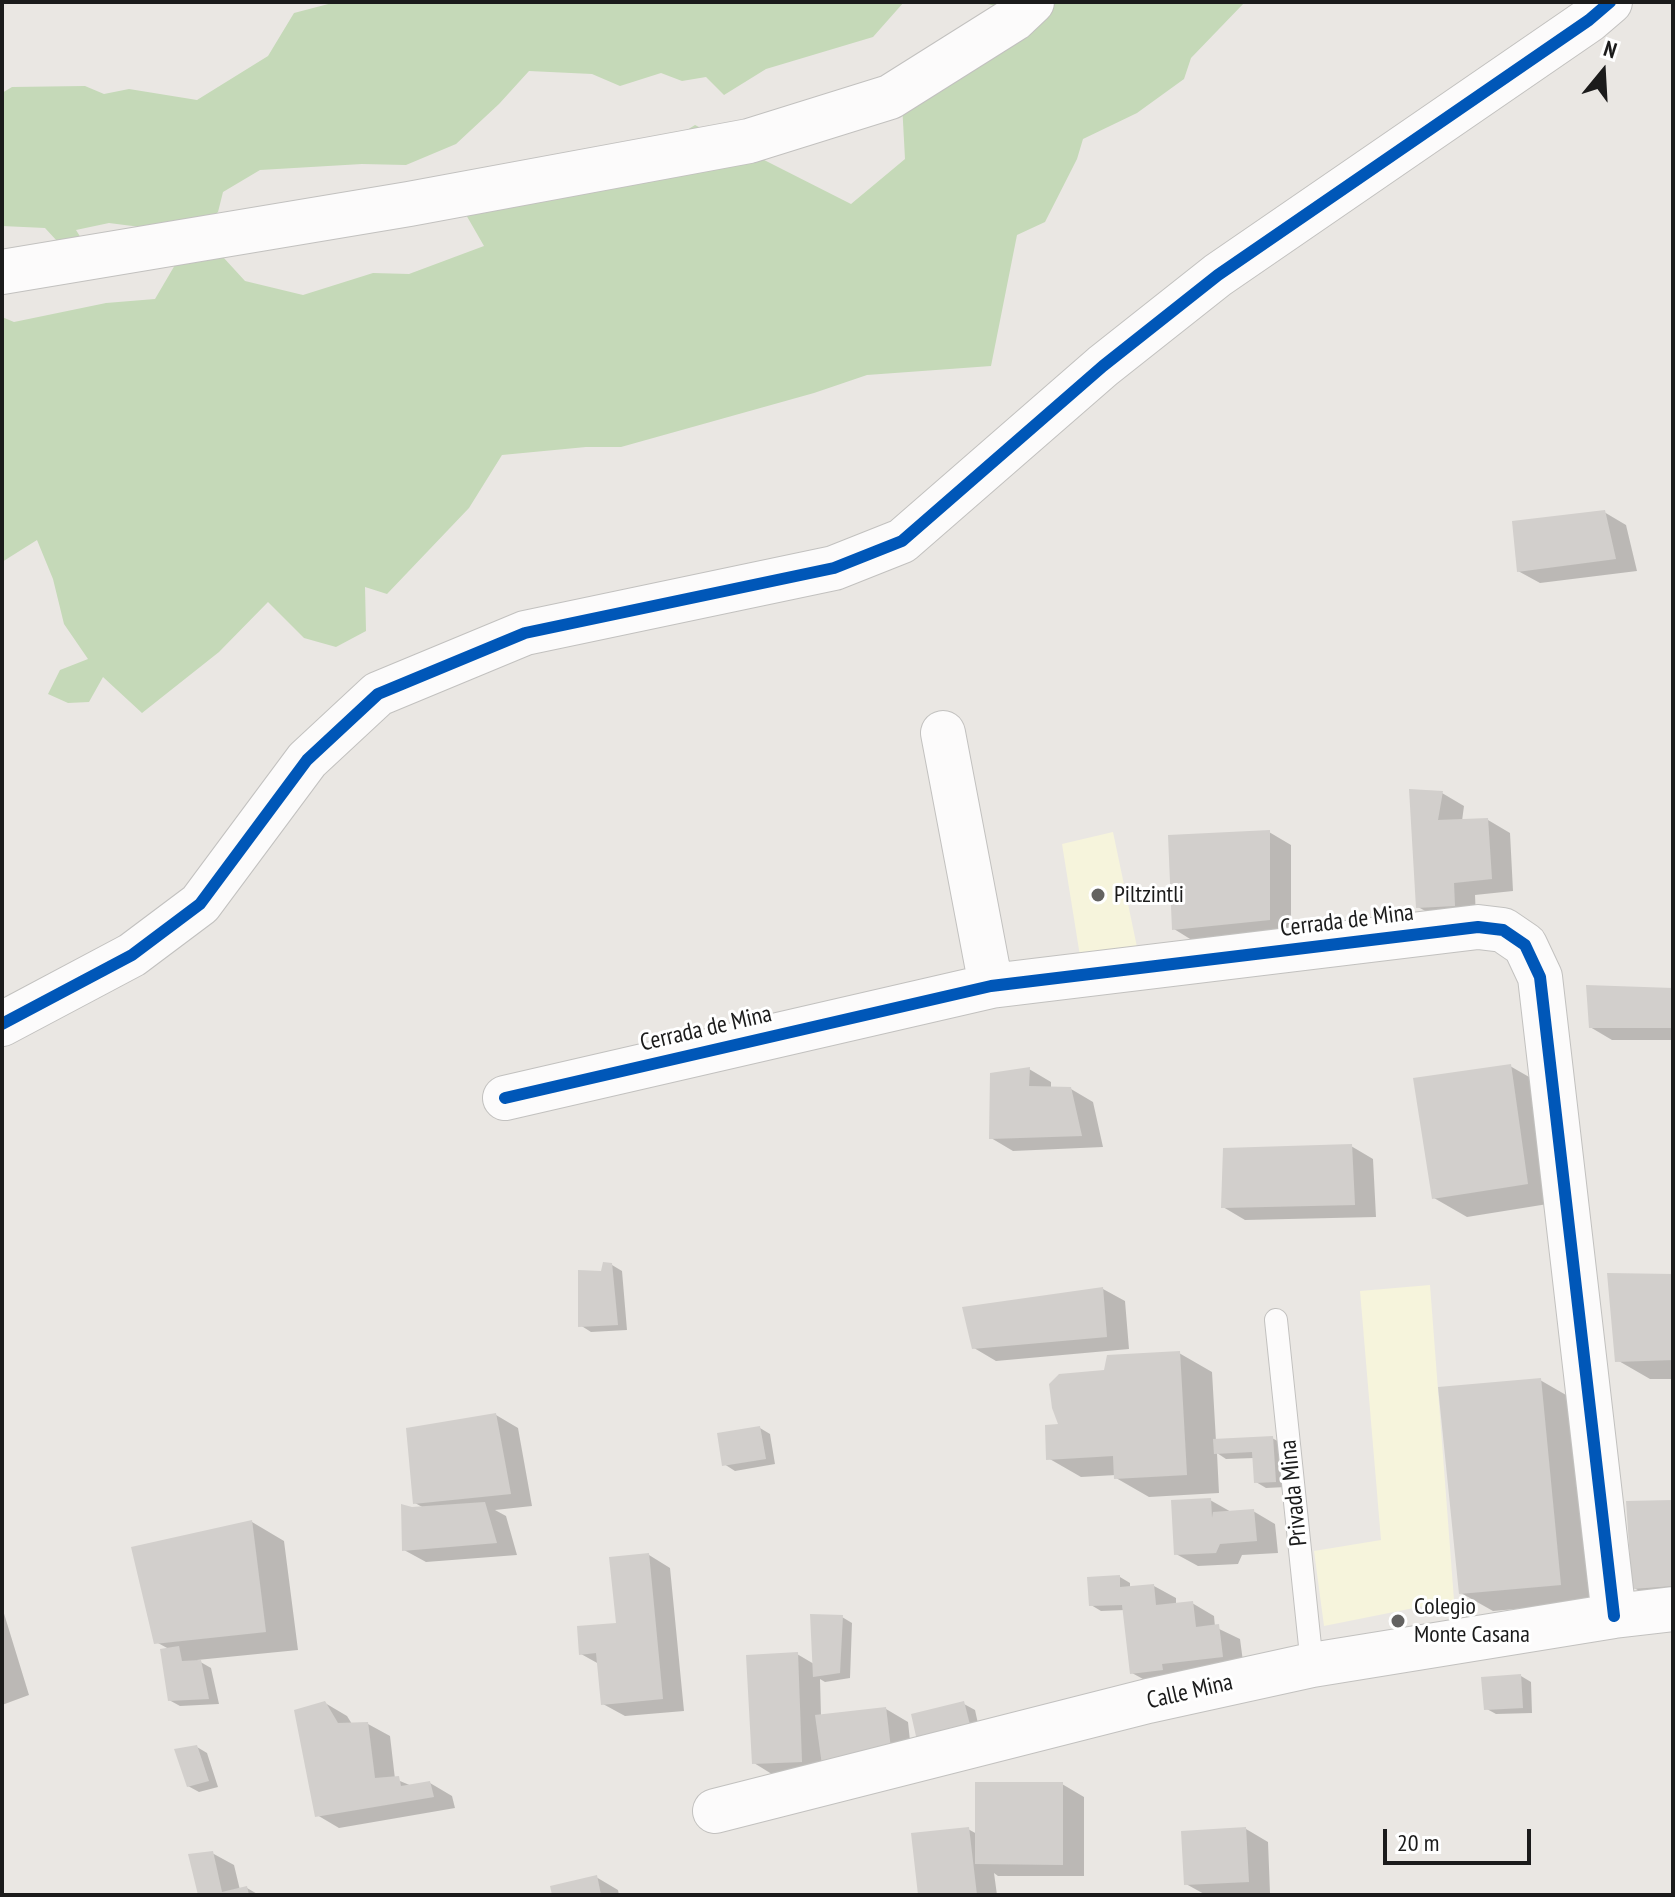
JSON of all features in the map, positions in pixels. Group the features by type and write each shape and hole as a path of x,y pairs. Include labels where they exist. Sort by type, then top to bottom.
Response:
{"street":[{"path":"2,272 409,204 749,141 890,97 1014,19 1032,2"},
{"path":"2,1024 132,955 200,904 307,760 378,694 525,633 834,568 902,541 1103,366 1218,275 1589,20 1610,2"},
{"path":"943,733 991,986"},
{"name":"Cerrada de Mina","path":"505,1098 991,986 1478,927 1503,930 1525,945 1540,977 1614,1616"},
{"name":"Calle Mina","path":"715,1811 1148,1701 1312,1665 1673,1609"}],"lane":[{"name":"Privada Mina","path":"1276,1320 1312,1665"}],"shaded area":[{"name":"Piltzintli","path":"1113,832 1137,947 1080,956 1062,844"},
{"path":"1430,1285 1454,1600 1324,1626 1314,1551 1381,1540 1360,1291"}],"green space":[{"path":"336,2 904,2 873,37 766,69 724,95 706,77 682,81 661,73 620,86 592,74 529,71 456,144 406,165 362,164 260,170 223,192 218,212 195,234 109,223 76,230 89,251 82,268 45,228 2,226 2,93 12,87 85,86 104,94 129,89 197,100 268,56 294,13"},
{"path":"980,2 1245,2 1191,58 1184,79 1137,113 1083,139 1077,159 1045,222 1017,235 991,366 867,375 621,447 502,455 469,508 387,594 365,587 366,631 336,647 304,638 268,602 219,652 142,713 103,677 89,702 68,703 48,694 60,670 88,659 64,624 53,579 37,540 2,562 2,317 14,322 106,303 155,299 182,253 212,245 245,281 303,295 373,273 409,274 484,246 465,213 668,142 695,125 851,204 905,159 902,103 1007,9"}],"building":[{"path":"1605,510 1616,559 1517,572 1512,521"},
{"path":"1409,789 1443,791 1438,820 1488,818 1492,879 1454,883 1455,906 1416,908"},
{"path":"1270,830 1270,920 1172,930 1168,835"},
{"path":"1586,985 1673,988 1673,1028 1589,1028"},
{"path":"1511,1064 1528,1184 1432,1199 1413,1078"},
{"path":"1030,1067 1029,1086 1071,1087 1082,1136 989,1139 990,1073"},
{"path":"1352,1144 1355,1205 1221,1208 1223,1148"},
{"path":"603,1262 612,1263 618,1325 578,1327 578,1270 601,1271"},
{"path":"1607,1273 1673,1274 1673,1360 1615,1362"},
{"path":"1103,1287 1107,1337 972,1349 962,1307"},
{"path":"1180,1351 1187,1475 1114,1479 1113,1456 1046,1460 1045,1425 1058,1424 1049,1384 1059,1374 1104,1370 1107,1355"},
{"path":"1541,1378 1561,1585 1459,1594 1438,1387"},
{"path":"496,1413 511,1494 413,1504 406,1428"},
{"path":"760,1426 766,1459 722,1466 717,1433"},
{"path":"1273,1436 1276,1482 1254,1483 1252,1452 1214,1454 1213,1439"},
{"path":"1211,1498 1212,1518 1213,1512 1254,1509 1257,1541 1220,1544 1216,1553 1174,1555 1171,1500"},
{"path":"1673,1500 1673,1586 1632,1589 1626,1501"},
{"path":"485,1502 497,1543 402,1551 401,1504 412,1507"},
{"path":"252,1520 266,1632 154,1644 131,1547"},
{"path":"649,1553 663,1699 601,1705 596,1653 579,1655 577,1626 616,1623 609,1557"},
{"path":"1120,1575 1120,1587 1154,1584 1156,1605 1193,1601 1196,1627 1219,1624 1223,1657 1162,1664 1163,1670 1130,1674 1122,1605 1089,1606 1087,1577"},
{"path":"810,1614 843,1615 840,1673 813,1677"},
{"path":"179,1646 182,1661 201,1660 209,1699 168,1701 160,1649"},
{"path":"798,1652 802,1762 752,1764 746,1655"},
{"path":"1521,1674 1523,1708 1484,1710 1481,1677"},
{"path":"325,1701 338,1723 368,1722 375,1778 399,1776 401,1786 430,1781 434,1797 315,1817 294,1710"},
{"path":"964,1701 974,1741 920,1754 911,1714"},
{"path":"886,1707 892,1757 822,1765 815,1715"},
{"path":"197,1745 209,1781 187,1787 174,1749"},
{"path":"975,1782 1063,1782 1063,1865 975,1864"},
{"path":"969,1827 977,1895 918,1895 911,1833"},
{"path":"1246,1827 1249,1882 1184,1885 1181,1831"},
{"path":"213,1851 222,1892 247,1886 249,1895 198,1895 188,1854"},
{"path":"597,1875 601,1895 552,1895 550,1886"}],"cycle path":[{"path":"2,1024 132,955 200,904 307,760 378,694 525,633 834,568 902,541 1103,366 1218,275 1589,20 1610,2"},
{"path":"505,1098 991,986 1478,927 1503,930 1525,945 1540,977 1614,1616"}],"place":[{"name":"Piltzintli","path":"1098,895"},
{"name":"Colegio Monte Casana","path":"1398,1621"}]}
